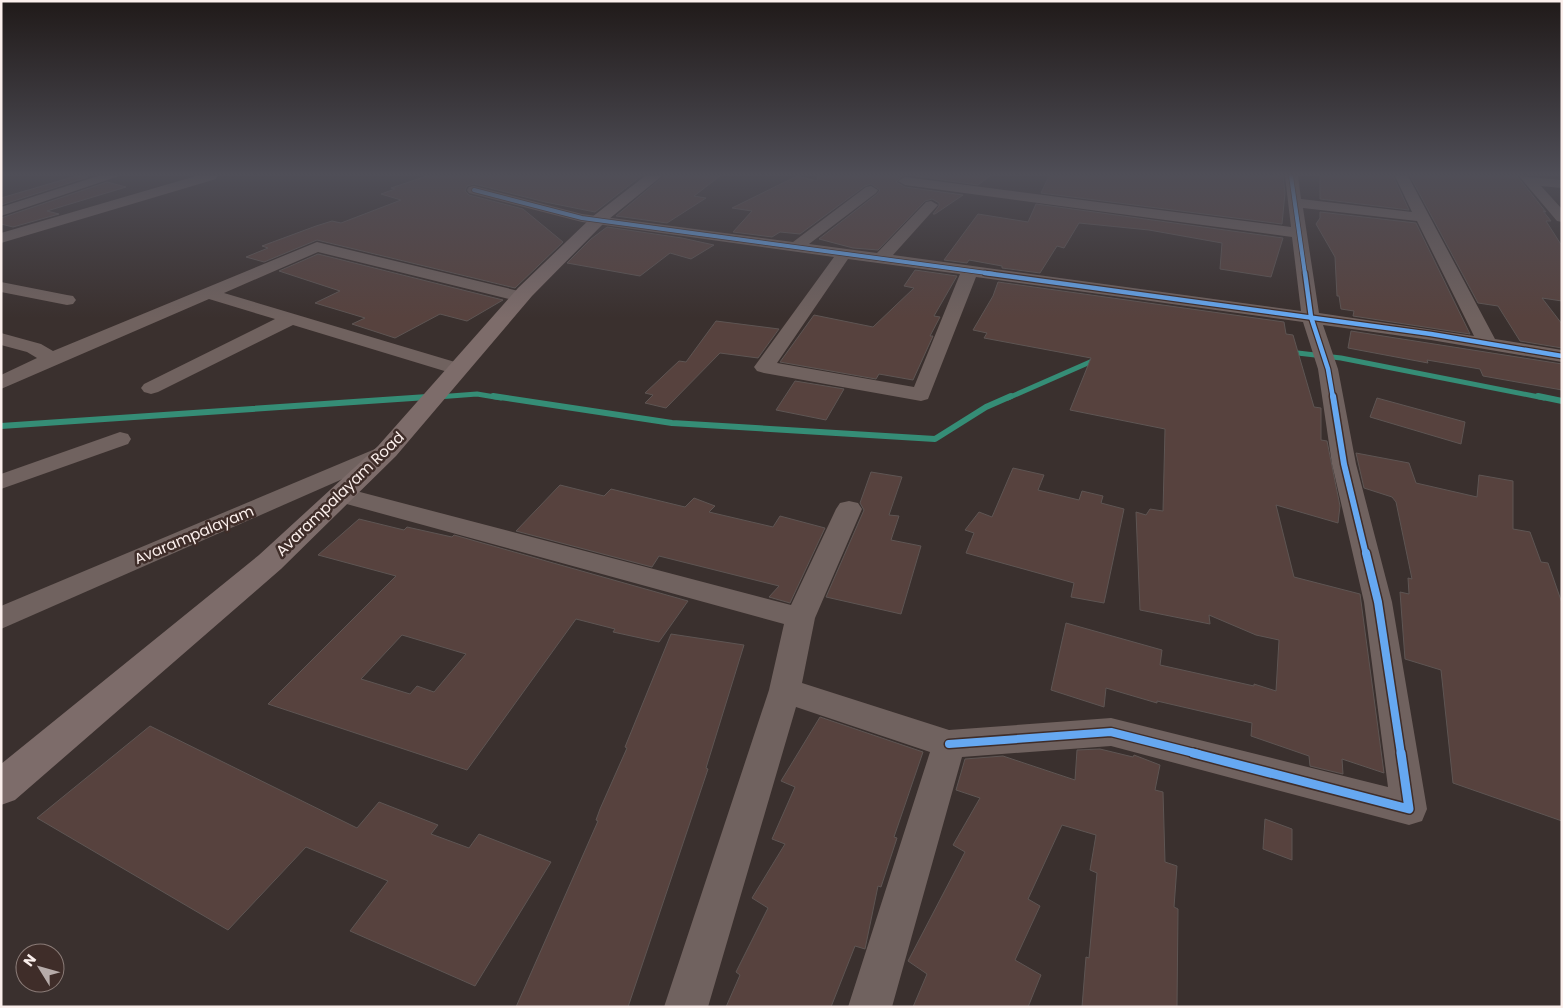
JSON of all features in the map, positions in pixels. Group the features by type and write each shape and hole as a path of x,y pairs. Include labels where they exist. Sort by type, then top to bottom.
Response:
{"street":[{"path":"6,234 46,223"},
{"name":"Avarampalayam Road","path":"1,788 270,562 387,452 442,385 521,297 595,223"},
{"path":"620,223 1311,317 1562,356"},
{"path":"796,247 828,223"},
{"path":"881,260 915,223"},
{"path":"1224,223 1299,233"},
{"path":"785,690 949,744 1111,732 1409,809 1378,602 1344,464 1325,360 1311,317 1298,223"},
{"path":"1425,223 1488,344"},
{"path":"1,383 52,359 338,238"},
{"path":"317,247 521,297"},
{"path":"844,254 764,367 921,395 970,271"},
{"path":"1,287 67,300"},
{"path":"207,293 458,369"},
{"path":"151,388 292,318"},
{"path":"1,339 34,348 52,359"},
{"path":"1,482 120,440"},
{"name":"Avarampalayam","path":"1,618 387,452"},
{"path":"341,495 800,618"},
{"path":"686,1007 785,690 800,618 849,509"},
{"path":"870,1007 949,744"}],"building":[{"path":"1,223 27,223 13,227"},
{"path":"325,223 540,223 563,242 515,288 317,240 264,262 246,257 268,248 262,246"},
{"path":"741,223 815,223 800,234 780,232 772,237 733,232"},
{"path":"840,223 904,223 878,250 853,248 819,239"},
{"path":"971,223 1079,223 1064,248 1057,246 1040,273 1002,268 1002,266 969,260 967,263 944,260"},
{"path":"1079,223 1174,223 1283,238 1271,277 1220,269 1222,243 1149,230"},
{"path":"1416,223 1470,334 1353,316 1354,311 1341,309 1339,296 1337,296 1335,257 1316,224"},
{"path":"1435,223 1547,223 1562,246 1562,301 1542,298 1562,324 1562,348 1520,341 1498,306 1478,303"},
{"path":"607,227 682,238 714,245 691,259 670,253 640,276 567,263 591,239"},
{"path":"318,254 503,300 467,321 440,314 395,338 352,324 365,318 315,303 340,291 279,271"},
{"path":"915,270 957,276 934,316 940,317 930,336 933,336 913,380 879,374 876,379 780,362 814,315 873,327 914,288 904,286"},
{"path":"998,282 1284,322 1286,334 1293,335 1314,407 1321,408 1321,440 1327,441 1340,506 1338,523 1276,505 1294,577 1360,594 1384,773 1342,759 1343,774 1310,766 1309,756 1251,736 1252,723 1157,701 1157,703 1106,688 1104,707 1051,690 1066,623 1162,650 1160,665 1254,686 1254,684 1276,691 1279,640 1256,635 1209,615 1210,624 1140,610 1136,512 1146,515 1150,509 1163,511 1165,429 1070,410 1091,358 984,338 987,333 973,330 993,296"},
{"path":"716,321 779,329 758,358 720,353 666,408 645,403 653,395 645,393 679,361 686,362"},
{"path":"1351,331 1562,364 1562,390 1483,376 1480,369 1427,360 1428,363 1348,348"},
{"path":"795,381 844,389 826,420 776,410"},
{"path":"1377,398 1465,422 1461,444 1370,417"},
{"path":"1356,453 1409,463 1416,483 1477,497 1479,475 1513,481 1513,529 1530,532 1541,562 1548,563 1562,603 1562,821 1453,783 1441,670 1405,659 1400,592 1409,594 1408,578 1412,579 1396,502 1392,497 1364,488"},
{"path":"1013,468 1044,475 1038,490 1079,500 1082,491 1103,496 1101,503 1124,509 1104,603 1071,597 1074,583 966,553 974,533 965,530 979,512 992,517"},
{"path":"871,472 902,477 889,515 899,516 891,540 921,546 901,614 826,597 864,510 860,503"},
{"path":"560,485 604,496 611,489 685,507 694,498 715,506 709,512 773,527 780,516 825,528 790,603 769,597 779,586 659,556 652,567 516,531"},
{"path":"359,519 404,530 407,527 452,537 454,535 688,601 659,642 613,632 615,629 576,619 467,770 268,704 396,576 318,555","holes":["402,635 466,654 434,692 417,686 410,694 361,679"]},
{"path":"671,634 744,645 706,768 708,769 628,1007 516,1007 598,821 596,820 600,809 627,748 625,747"},
{"path":"820,717 923,752 894,837 897,838 881,887 878,886 865,949 855,946 831,1007 726,1007 740,975 736,972 768,908 752,898 785,844 772,839 795,787 781,781"},
{"path":"150,726 357,828 379,802 438,825 431,834 469,848 479,834 551,862 475,986 350,931 388,881 306,847 228,930 37,818"},
{"path":"1100,749 1133,757 1134,755 1160,765 1155,790 1163,792 1165,862 1177,866 1174,907 1178,909 1177,1007 1082,1007 1086,957 1089,958 1097,873 1090,870 1096,835 1062,825 1028,899 1040,906 1015,960 1041,975 1028,1007 913,1007 927,974 908,961 965,852 953,845 980,798 956,790 965,759 1003,756 1075,780 1077,750"},
{"path":"1265,819 1292,829 1292,860 1263,849"}],"waterway":[{"path":"1289,352 1341,358 1544,398"},
{"path":"1008,398 1097,359"},
{"path":"424,398 477,394 501,398"},
{"path":"1,426 442,396"},
{"path":"493,396 672,423 935,439 986,407 1011,396"},
{"path":"1538,396 1562,401"}],"cycle path":[{"path":"619,223 1431,334 1562,356"},
{"path":"949,744 1111,732 1409,809 1378,602 1344,464 1328,369 1311,317 1298,223"}]}
